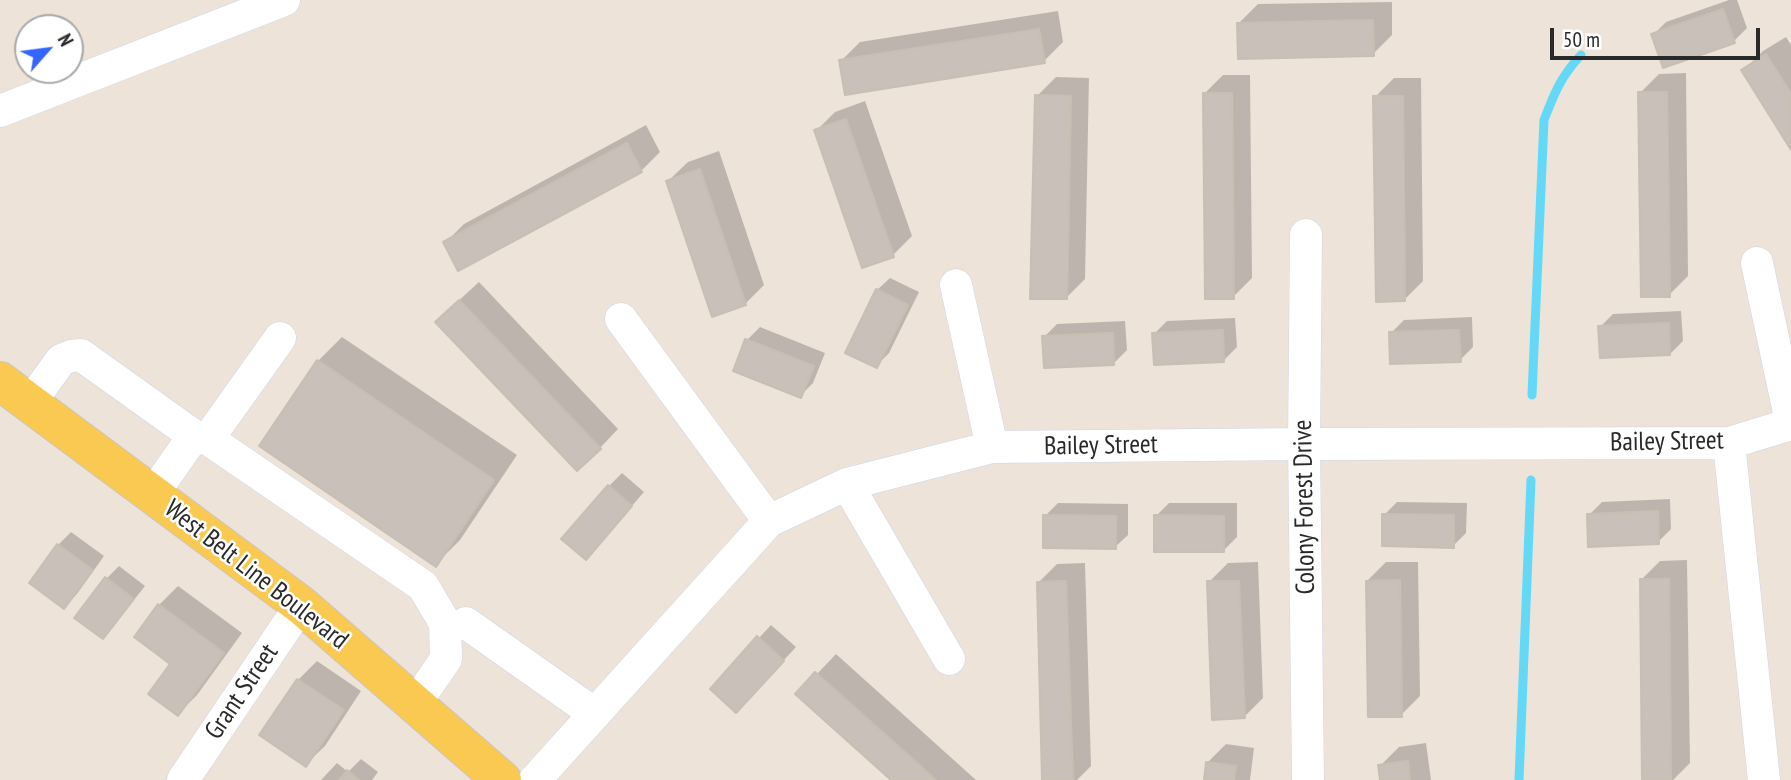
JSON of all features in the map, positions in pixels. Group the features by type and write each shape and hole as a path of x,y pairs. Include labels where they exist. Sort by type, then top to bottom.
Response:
{"main road":[{"name":"West Belt Line Boulevard","path":"15,392 301,605 502,780"}],"street":[{"path":"0,111 284,0"},
{"name":"Colony Forest Drive","path":"1306,234 1304,443 1308,780"},
{"path":"1757,263 1791,423"},
{"path":"956,285 992,447"},
{"path":"621,319 769,521"},
{"path":"153,494 188,444 202,438 280,338"},
{"path":"15,392 61,360 81,355 424,586 445,623 446,659 415,704"},
{"name":"Bailey Street","path":"535,780 769,521 847,484 992,447 1304,443 1729,443 1791,423"},
{"path":"1729,443 1764,780"},
{"path":"847,484 949,659"},
{"name":"Grant Street","path":"183,780 301,605"},
{"path":"466,623 595,713"}],"building":[{"path":"1723,9 1735,43 1663,68 1651,34"},
{"path":"1373,20 1374,56 1238,59 1237,23"},
{"path":"1039,29 1045,63 845,95 839,60"},
{"path":"1766,54 1791,94 1791,150 1741,70"},
{"path":"1638,92 1667,92 1670,297 1641,297"},
{"path":"1203,93 1232,93 1234,299 1205,299"},
{"path":"1035,95 1071,96 1067,299 1030,299"},
{"path":"1373,96 1403,96 1405,301 1376,302"},
{"path":"846,119 894,257 862,268 814,130"},
{"path":"627,143 642,172 458,271 443,242"},
{"path":"700,169 746,305 712,317 666,181"},
{"path":"876,289 908,305 877,368 845,353"},
{"path":"459,300 601,449 577,471 435,322"},
{"path":"1669,323 1670,355 1600,358 1598,326"},
{"path":"1223,330 1224,362 1154,365 1152,333"},
{"path":"1459,330 1461,362 1390,364 1389,332"},
{"path":"1113,333 1114,365 1044,368 1042,336"},
{"path":"745,339 814,366 801,398 733,371"},
{"path":"317,360 494,480 436,567 259,446"},
{"path":"608,485 632,506 586,560 561,539"},
{"path":"1658,511 1659,544 1588,547 1587,514"},
{"path":"1382,514 1454,515 1454,548 1382,546"},
{"path":"1043,515 1116,516 1116,549 1043,548"},
{"path":"1154,515 1224,516 1224,552 1154,552"},
{"path":"57,544 93,570 64,609 29,583"},
{"path":"105,577 134,599 103,639 74,618"},
{"path":"1640,579 1669,579 1671,780 1642,780"},
{"path":"1400,580 1402,717 1368,717 1366,581"},
{"path":"1066,581 1073,780 1042,780 1037,582"},
{"path":"1207,581 1239,581 1245,718 1212,720"},
{"path":"158,604 224,653 178,716 148,694 170,664 134,637"},
{"path":"757,636 784,661 736,713 710,689"},
{"path":"815,672 936,780 891,780 795,694"},
{"path":"297,679 344,710 306,767 259,735"},
{"path":"1408,761 1410,780 1380,780 1378,765"},
{"path":"1206,762 1236,766 1234,780 1204,780"},
{"path":"347,770 359,780 339,780"}],"waterway":[{"path":"1532,395 1544,120 1568,70 1581,55"},
{"path":"1519,780 1531,480"}]}
